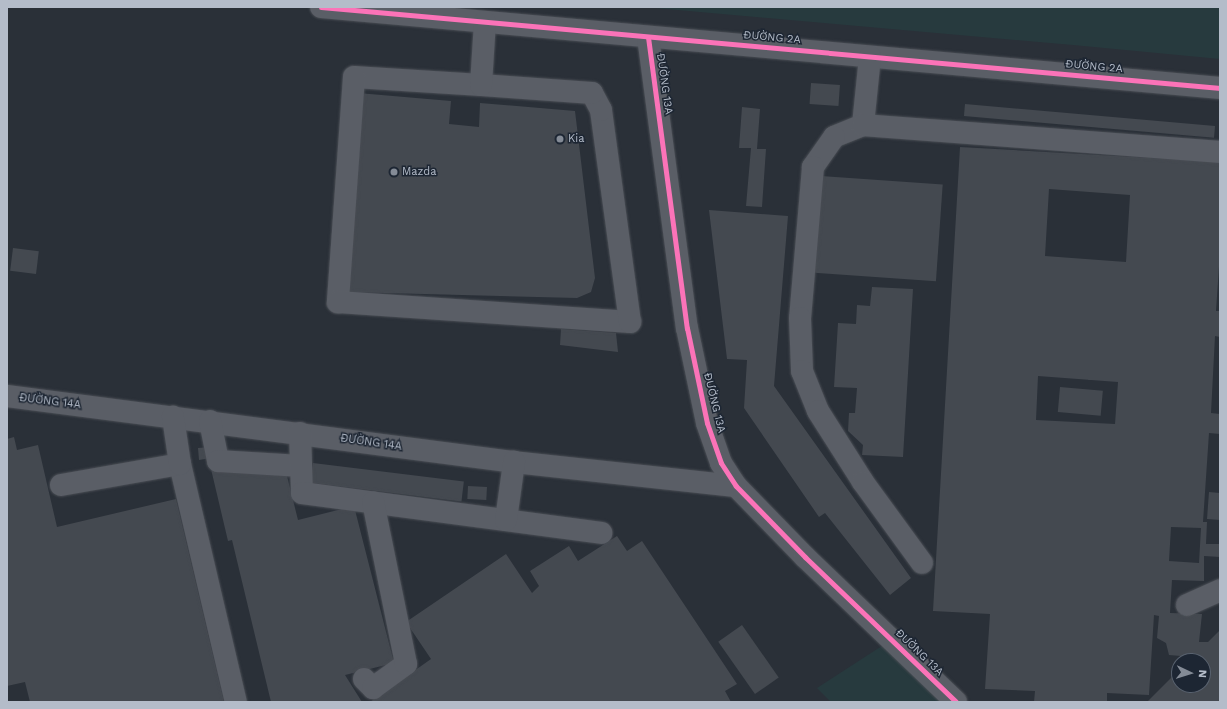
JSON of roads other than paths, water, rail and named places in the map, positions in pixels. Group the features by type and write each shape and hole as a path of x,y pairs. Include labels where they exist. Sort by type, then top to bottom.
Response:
{"street":[{"name":"ĐƯỜNG 2A","path":"321,7 1220,88"},
{"path":"481,85 485,22"},
{"name":"ĐƯỜNG 13A","path":"648,37 687,328 707,423 721,463 736,486 805,557 956,702"},
{"path":"863,125 870,57"},
{"path":"354,76 481,85 592,92 601,110 630,322 338,302 354,76"},
{"path":"922,563 863,482 818,411 802,371 800,318 813,167 834,137 863,125 1220,152"},
{"name":"ĐƯỜNG 14A","path":"7,396 210,421 514,462 736,486"},
{"path":"173,417 180,464 236,702"},
{"path":"210,421 218,461 301,466"},
{"path":"300,433 302,493 601,533"},
{"path":"506,520 514,462"},
{"path":"61,484 180,464"},
{"path":"364,679 373,688 406,664 373,502"},
{"path":"1187,605 1220,590"}],"place":[{"name":"Kia","path":"560,139"},
{"name":"Mazda","path":"394,172"}]}
